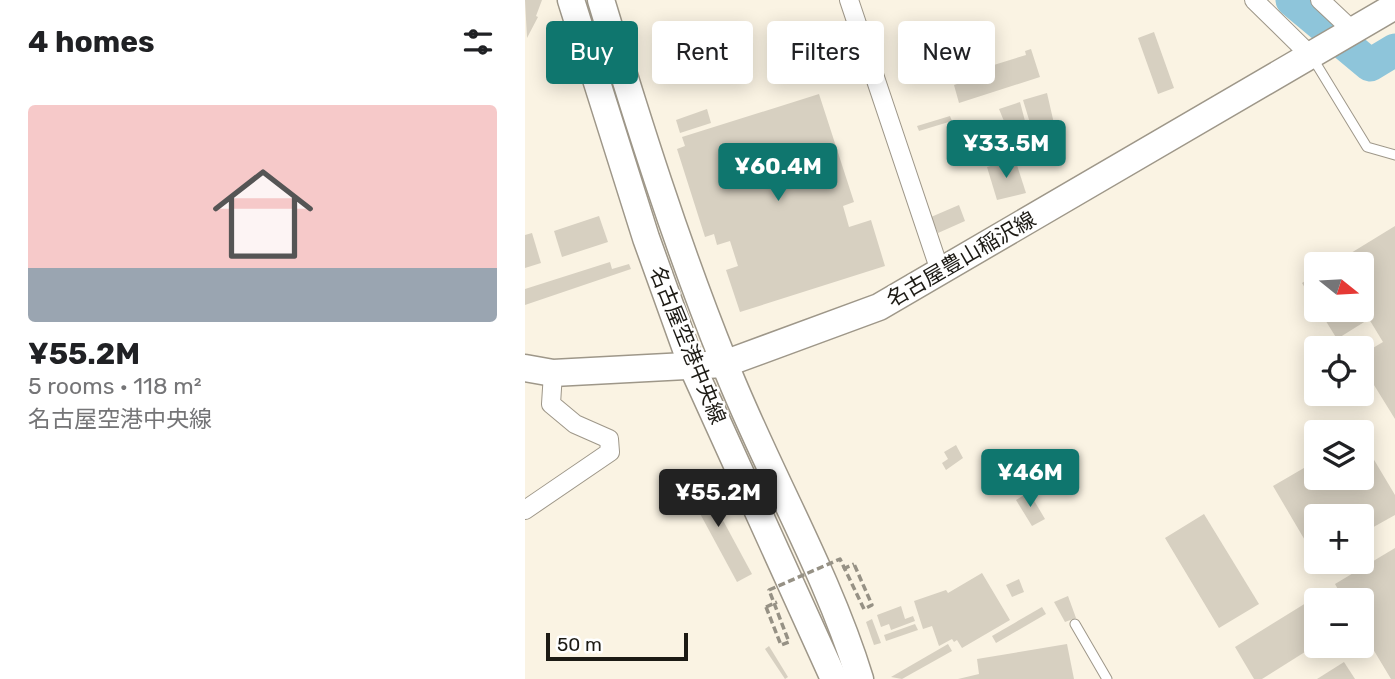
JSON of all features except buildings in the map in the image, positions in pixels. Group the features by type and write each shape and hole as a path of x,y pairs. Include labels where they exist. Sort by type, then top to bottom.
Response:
{"main road":[{"name":"名古屋空港中央線","path":"571,0 646,238 692,366 834,679"},
{"name":"名古屋空港中央線","path":"601,0 661,197 724,364 826,587 860,679"},
{"name":"名古屋豊山稲沢線","path":"525,368 553,373 724,364 879,307 1395,6"}],"street":[{"path":"849,0 940,271"},
{"path":"1254,0 1312,55"},
{"path":"1320,0 1352,32"},
{"path":"525,510 610,452 610,439 575,424 551,404 553,373"}],"lane":[{"path":"1312,55 1367,147 1395,155"},
{"path":"1075,624 1107,679"}],"path":[{"path":"766,607 781,645 789,642 769,590 840,559 864,609 872,605 854,564 834,573"}],"waterway":[{"path":"1292,0 1370,65 1395,50"}]}
